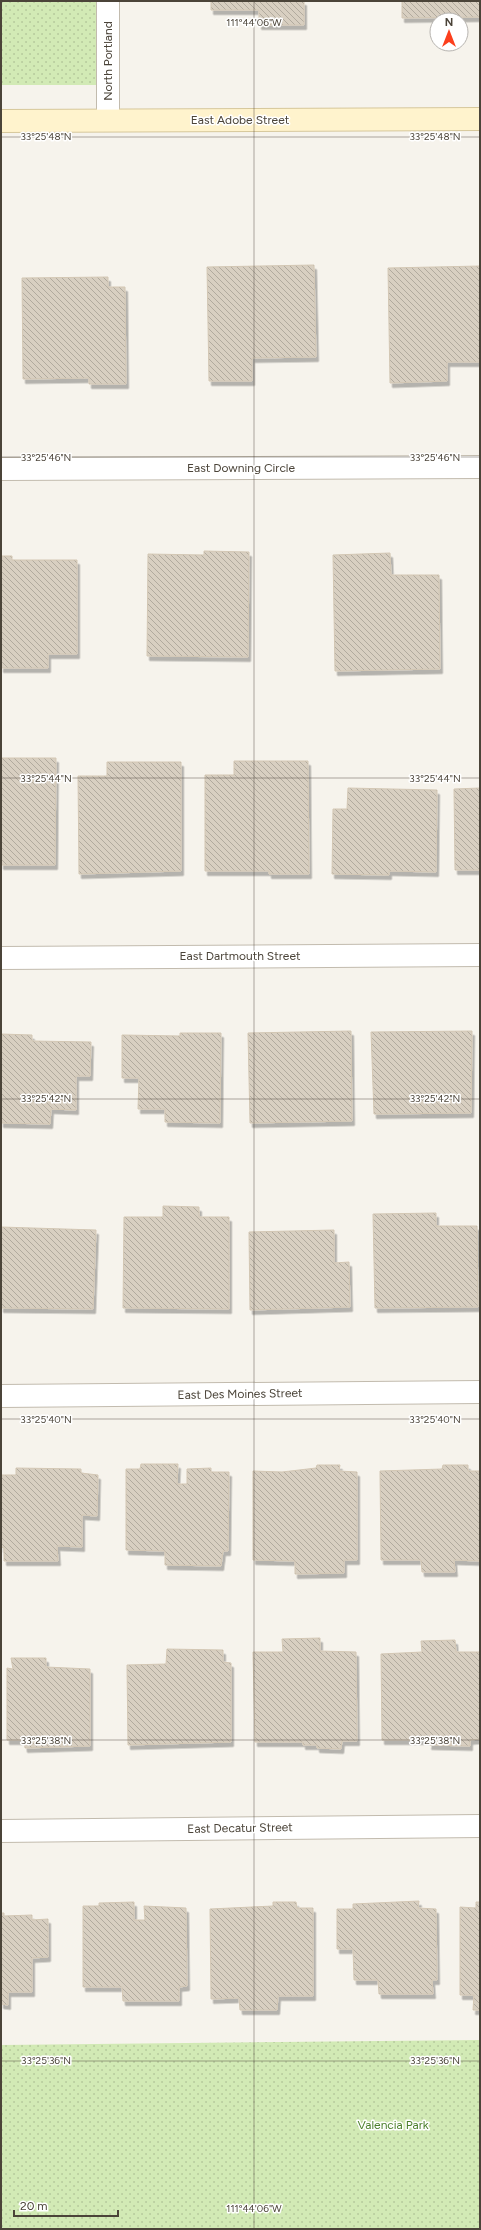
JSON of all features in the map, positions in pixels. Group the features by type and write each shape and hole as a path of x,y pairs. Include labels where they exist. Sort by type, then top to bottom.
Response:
{"street":[{"name":"North Portland","path":"108,1 108,120"},
{"name":"East Adobe Street","path":"1,121 480,119"},
{"name":"East Downing Circle","path":"1,469 480,467"},
{"name":"East Dartmouth Street","path":"1,958 480,955"},
{"name":"East Des Moines Street","path":"1,1396 480,1392"},
{"name":"East Decatur Street","path":"1,1831 480,1826"}],"green space":[{"path":"1,1 102,1 102,85 1,85"},
{"name":"Valencia Park","path":"480,2040 480,2229 1,2229 1,2045"}],"building":[{"path":"211,1 304,1 304,25 259,25 259,10 211,10"},
{"path":"402,1 480,1 480,17 469,17 469,12 429,12 429,18 402,18"},
{"path":"314,265 316,357 252,358 252,381 209,381 207,267"},
{"path":"480,266 480,362 447,362 447,381 390,383 388,268"},
{"path":"108,277 108,287 125,287 126,384 89,384 89,378 23,379 22,278"},
{"path":"204,551 249,552 248,657 147,656 148,554 204,555"},
{"path":"390,553 391,575 439,575 440,669 335,671 333,555"},
{"path":"1,556 12,556 12,560 77,560 77,654 48,654 48,668 1,668"},
{"path":"1,758 56,758 55,865 1,865"},
{"path":"234,761 308,761 309,874 269,874 269,871 205,871 205,775 234,775"},
{"path":"107,762 181,762 181,871 79,874 78,776 107,776"},
{"path":"348,788 437,790 436,872 389,871 389,875 332,874 333,809 347,809"},
{"path":"480,788 480,870 455,870 454,789"},
{"path":"351,1031 352,1121 250,1123 248,1033"},
{"path":"472,1031 471,1113 374,1114 371,1032"},
{"path":"180,1033 221,1033 220,1123 165,1122 165,1109 138,1109 139,1078 122,1078 122,1035 180,1036"},
{"path":"1,1034 32,1035 32,1041 91,1042 90,1076 76,1076 76,1110 51,1109 50,1124 1,1123"},
{"path":"163,1206 199,1207 199,1217 229,1217 229,1309 123,1308 124,1217 163,1217"},
{"path":"436,1213 436,1226 477,1226 478,1307 375,1308 373,1214"},
{"path":"1,1227 96,1230 93,1309 1,1308"},
{"path":"334,1230 334,1263 349,1262 350,1307 250,1310 249,1232"},
{"path":"141,1464 178,1464 177,1484 187,1484 187,1469 211,1468 211,1472 229,1472 228,1551 223,1551 221,1566 165,1565 165,1551 126,1550 126,1469 140,1469"},
{"path":"317,1465 340,1465 339,1471 357,1472 357,1560 344,1560 344,1573 295,1574 295,1561 253,1560 253,1471 282,1472 316,1468"},
{"path":"443,1465 468,1465 468,1471 480,1471 480,1561 454,1560 455,1572 422,1572 421,1560 381,1560 380,1471 442,1469"},
{"path":"16,1468 81,1469 81,1473 98,1475 97,1516 82,1515 82,1547 57,1546 58,1561 4,1561 4,1547 1,1548 1,1475 16,1475"},
{"path":"320,1638 320,1651 356,1652 357,1741 342,1741 341,1749 317,1748 317,1745 303,1745 303,1742 255,1742 253,1652 283,1652 282,1639"},
{"path":"455,1640 456,1652 480,1652 480,1739 470,1740 470,1746 429,1745 430,1740 382,1740 381,1654 422,1652 421,1641"},
{"path":"167,1649 223,1650 223,1662 231,1663 231,1742 128,1745 127,1665 166,1664"},
{"path":"11,1658 46,1658 46,1667 90,1669 90,1746 25,1748 24,1740 7,1740 7,1668 13,1669"},
{"path":"419,1901 418,1908 436,1909 437,1980 432,1980 433,1994 379,1994 378,1980 354,1980 353,1949 337,1949 337,1909 353,1909 353,1904"},
{"path":"134,1902 134,1920 145,1920 144,1906 186,1908 187,1986 179,1987 179,2001 123,2001 122,1987 83,1987 83,1906 99,1906 99,1903"},
{"path":"273,1902 296,1902 297,1908 313,1908 313,1996 278,1996 277,2010 240,2010 239,1998 211,1999 210,1909 273,1906"},
{"path":"476,1902 480,1902 480,2010 473,2010 474,1995 460,1995 460,1907 476,1908"},
{"path":"1,1913 4,1913 4,1916 32,1915 32,1920 48,1919 48,1957 32,1958 32,1992 8,1992 8,2005 1,2004"}]}
